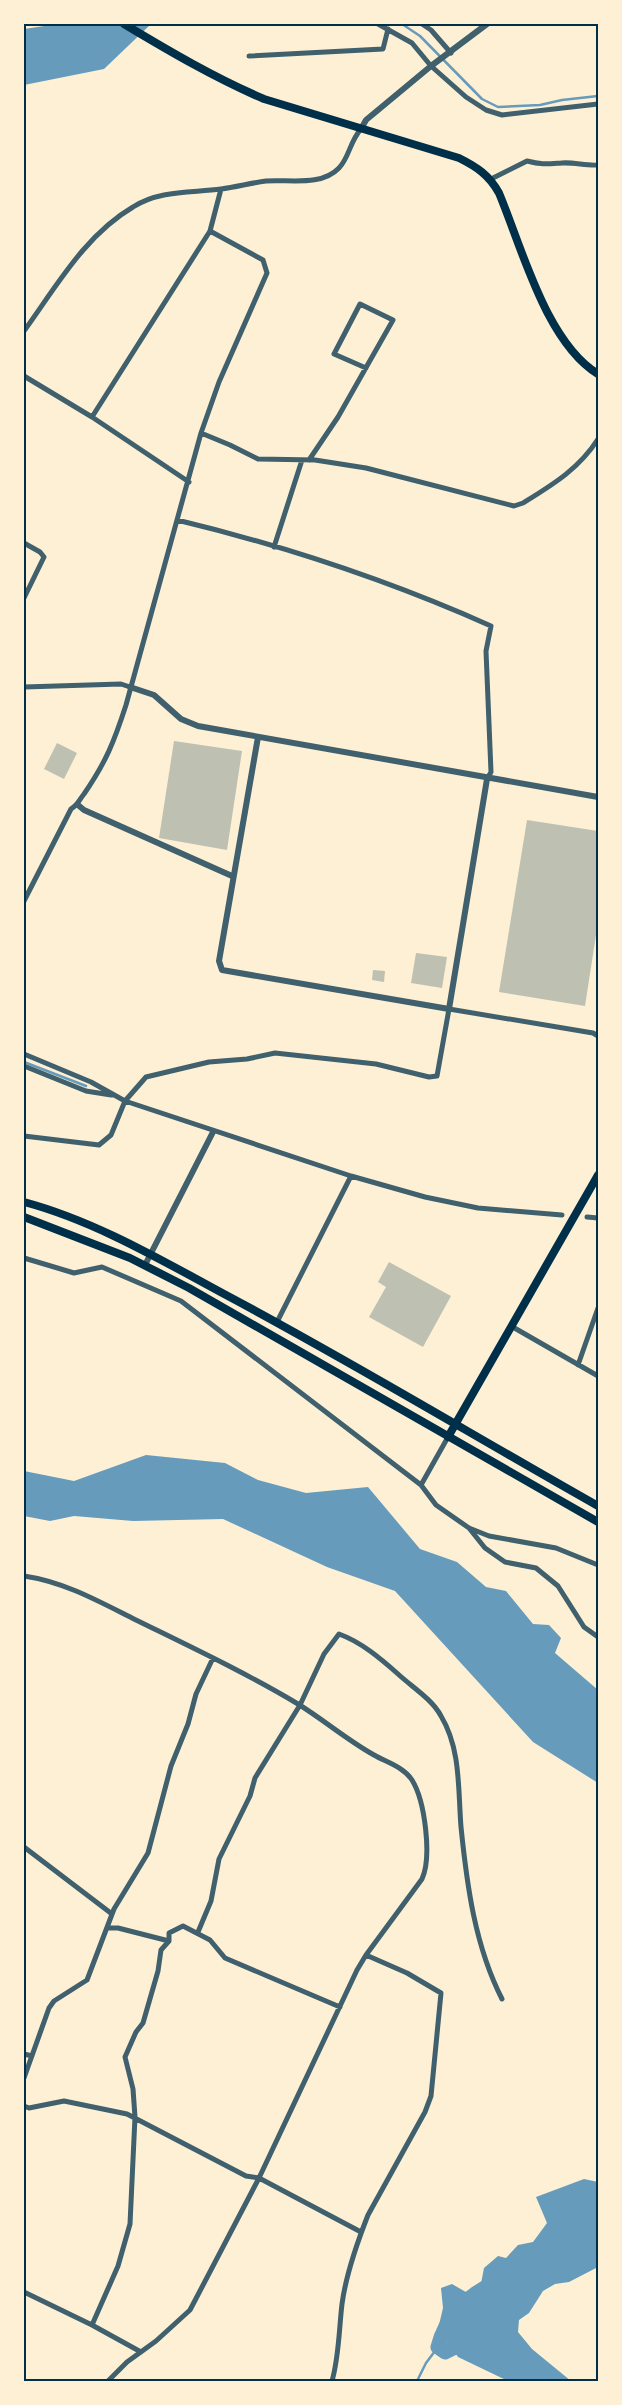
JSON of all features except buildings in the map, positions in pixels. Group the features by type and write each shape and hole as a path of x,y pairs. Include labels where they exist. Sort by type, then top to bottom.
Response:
{"main road":[{"path":"124,24 175,55 264,99 459,158 477,167 491,179 507,212 551,323 567,345 588,368 598,374"},
{"path":"448,1437 598,1175"},
{"path":"24,1202 104,1232 277,1322 598,1506"},
{"path":"24,1217 145,1266 189,1288 598,1522"}],"street":[{"path":"378,24 412,43 466,97 486,110 502,115 598,104"},
{"path":"422,24 431,30 451,53"},
{"path":"24,331 96,235 133,206 162,194 221,189 267,181 312,180 332,173 339,169 352,138 361,129 366,120 434,64 487,24"},
{"path":"249,56 383,50 388,29"},
{"path":"491,179 527,161 545,166 564,163 580,166 598,165"},
{"path":"92,418 210,231 221,189"},
{"path":"24,900 71,809 78,804 98,776 112,749 126,706 201,433 219,382 267,273 263,260 210,231"},
{"path":"274,546 306,460 338,417 366,368 393,320 360,304 334,354 366,368"},
{"path":"24,376 189,482"},
{"path":"201,433 230,444 258,459 306,460 366,468 514,506 523,503 573,470 598,439"},
{"path":"24,1136 99,1145 111,1135 124,1101 146,1077 209,1062 247,1059 275,1053 376,1064 429,1077 437,1076 487,779 490,772 486,651 490,626 438,603 326,561 177,520"},
{"path":"24,543 40,552 44,557 24,598"},
{"path":"24,687 121,684 154,695 181,719 198,726 487,779 598,797"},
{"path":"258,737 232,876 219,961 222,970 593,1033 598,1036"},
{"path":"78,804 84,810 232,876"},
{"path":"24,1054 91,1082 124,1101 213,1132 351,1176 425,1198 478,1208 562,1215"},
{"path":"24,1066 86,1091 114,1095"},
{"path":"145,1266 213,1132"},
{"path":"277,1322 351,1176"},
{"path":"587,1217 598,1218"},
{"path":"24,1258 74,1273 102,1268 182,1301 421,1485 436,1504 469,1528 489,1536 556,1548 598,1565"},
{"path":"578,1365 598,1308"},
{"path":"511,1326 598,1376"},
{"path":"421,1485 448,1437"},
{"path":"469,1528 485,1548 505,1562 536,1568 558,1586 584,1627 598,1637"},
{"path":"24,1576 52,1582 84,1594 213,1658 300,1705 412,1779 426,1828 425,1872 366,1955 259,2178 190,2310 141,2352 126,2362 108,2381"},
{"path":"198,1932 211,1901 219,1859 250,1796 256,1778 300,1705 324,1654 339,1634 362,1645 387,1664 441,1715 452,1742 458,1772 468,1888 481,1947 490,1976 502,1999"},
{"path":"24,2078 49,2008 54,2001 87,1980 112,1914 148,1853 171,1766 188,1724 196,1694 213,1658"},
{"path":"24,1847 112,1914"},
{"path":"92,2325 126,2241 130,2224 135,2117 133,2089 125,2057 136,2032 143,2023 158,1972 161,1950 169,1941 168,1933 183,1926 198,1932 210,1940 225,1958 340,2007"},
{"path":"108,1928 118,1928 169,1941"},
{"path":"332,2381 342,2302 348,2275 362,2232 368,2215 425,2112 431,2096 441,1993 407,1973 366,1955"},
{"path":"24,2054 32,2056"},
{"path":"24,2106 29,2108 50,2102 64,2101 135,2117 246,2176 259,2178 362,2232"},
{"path":"24,2292 92,2325 141,2352"}],"water":[{"path":"58,24 151,24 104,69 24,85 24,29"},
{"path":"146,1455 225,1463 258,1480 306,1493 368,1487 420,1549 457,1562 486,1587 506,1591 533,1624 549,1625 561,1638 555,1653 598,1690 598,1783 533,1742 395,1591 327,1567 223,1519 133,1521 74,1516 50,1521 24,1516 24,1471 74,1481"},
{"path":"584,2179 598,2182 598,2267 569,2282 555,2284 543,2291 529,2313 519,2320 518,2332 532,2349 571,2381 508,2381 458,2357 438,2329 443,2308 441,2288 452,2284 478,2299 484,2268 498,2256 506,2258 518,2245 533,2242 547,2223 536,2197"}],"waterway":[{"path":"402,24 420,36 482,99 498,107 540,105 562,100 598,96"},
{"path":"24,1062 86,1086"},
{"path":"471,2339 445,2352 438,2347 446,2326 459,2308 467,2300 495,2283"},
{"path":"417,2381 426,2363 438,2347"}]}
